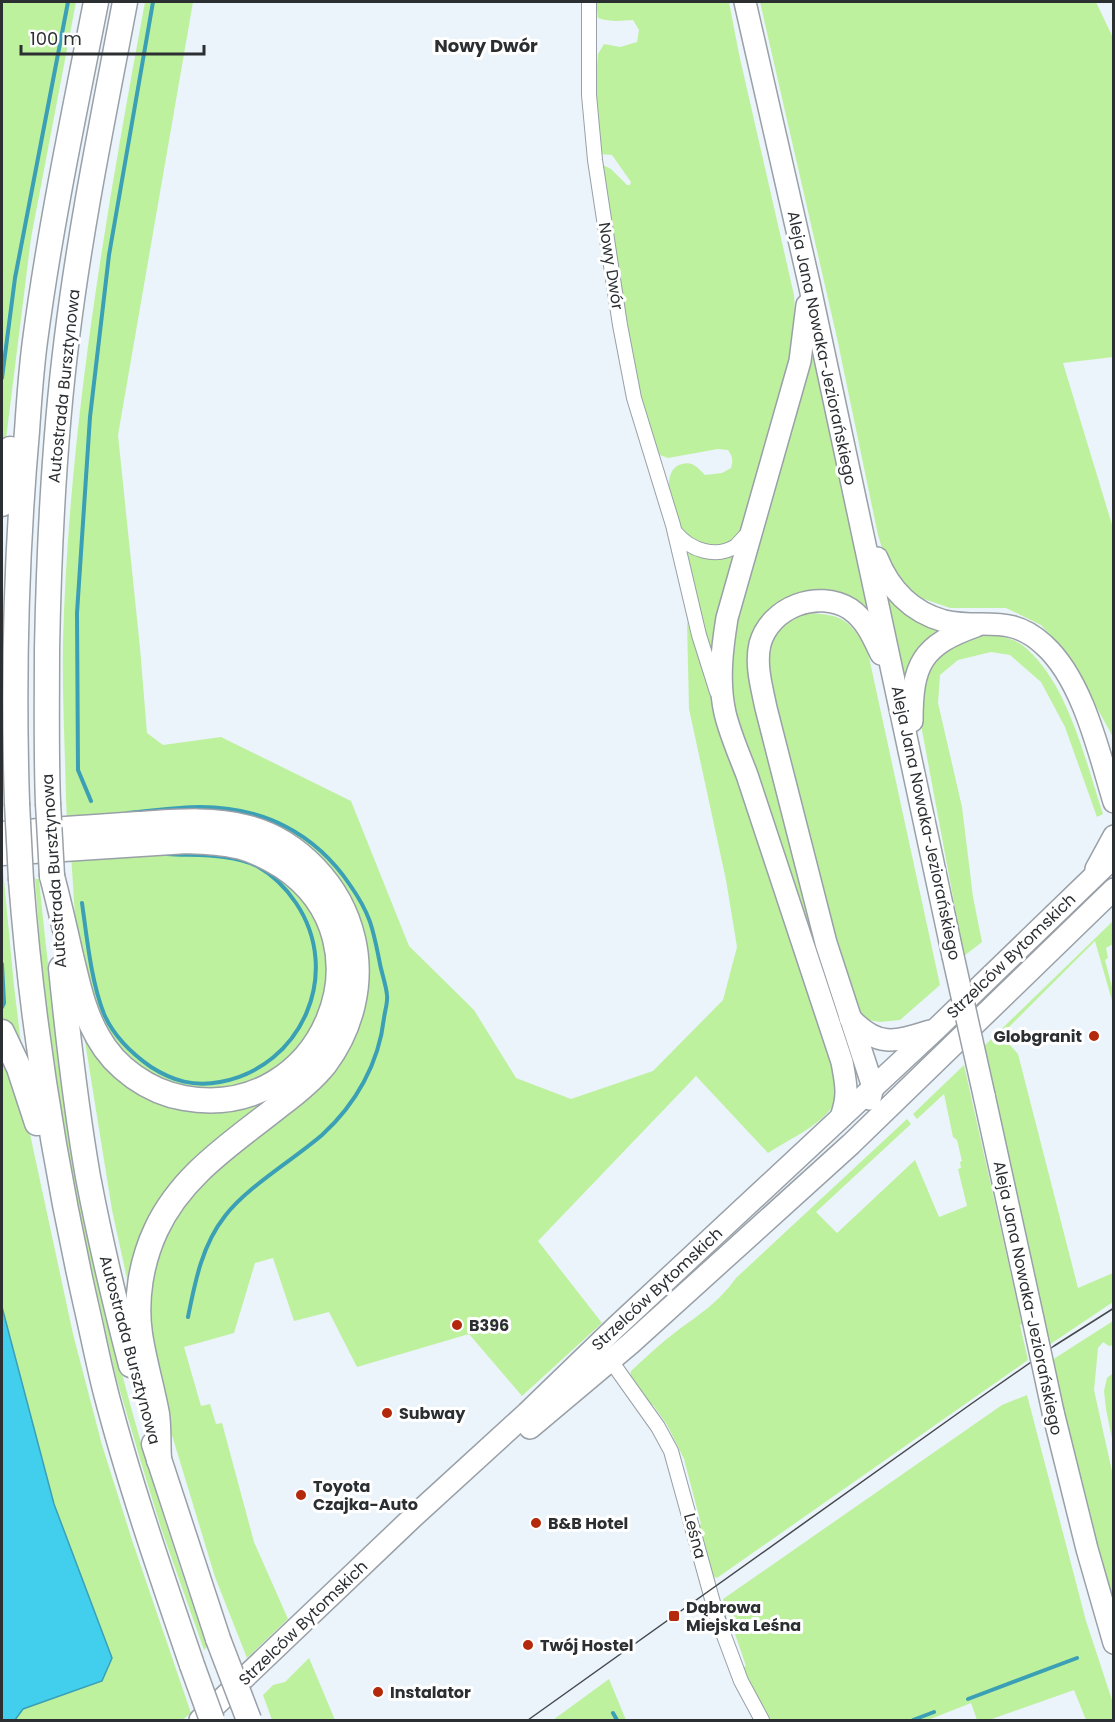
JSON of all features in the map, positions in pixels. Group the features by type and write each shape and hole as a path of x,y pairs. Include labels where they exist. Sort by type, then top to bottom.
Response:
{"highway":[{"name":"Autostrada Bursztynowa","path":"96,2 48,254 35,343 20,507 14,724 21,880 47,1112 65,1211 107,1396 138,1502 212,1720"},
{"name":"Autostrada Bursztynowa","path":"125,2 73,292 56,443 48,586 46,758 52,876 69,1054 88,1176 112,1292 138,1393 159,1460 218,1640 249,1720"},
{"path":"2,504 20,377 35,343"},
{"path":"2,834 172,822 218,823 246,827 275,839 306,859 317,870 346,914 352,935 357,972 355,990 348,1022 339,1042 314,1076 197,1171 170,1205 152,1239 142,1276 139,1302 140,1333 157,1415 159,1460"},
{"path":"2,853 188,841 216,842 243,847 267,856 295,875 310,891 328,919 333,934 338,972 337,996 328,1023 316,1045 305,1059 280,1082 245,1096 223,1101 200,1101 175,1097 141,1082 120,1066 99,1040 83,1008 52,876"},
{"path":"2,1032 19,1068 65,1211"}],"main road":[{"name":"Aleja Jana Nowaka-Jeziorańskiego","path":"746,2 1053,1412 1113,1643"},
{"path":"809,283 800,361 750,530 727,618 722,648 721,688 725,714 842,1062 847,1100 840,1118"},
{"path":"856,504 884,576 896,593 916,608 944,621 1011,626 1043,643 1061,663 1093,731 1113,761"},
{"path":"851,1143 862,1123 873,1087 826,943 766,708 759,671 760,645 768,626 782,612 796,605 817,600 836,602 851,610 868,626 896,684"},
{"path":"911,755 912,706 915,681 922,660 938,643 954,634 982,624"},
{"path":"1093,731 1113,802"},
{"path":"1092,877 1113,836"},
{"name":"Strzelców Bytomskich","path":"200,1720 412,1518 936,1029 1113,857"},
{"name":"Strzelców Bytomskich","path":"221,1720 481,1472 611,1361 851,1143 1110,895"},
{"path":"850,1017 870,1036 888,1041 936,1029"},
{"path":"842,1062 862,1082 873,1087 892,1090 914,1084"}],"street":[{"name":"Nowy Dwór","path":"589,2 589,95 595,160 606,242 634,398 673,525 699,636 725,714"},
{"name":"Nowy Dwór","path":"673,525 682,540 706,552 722,551 736,545 750,530"},
{"name":"Leśna","path":"611,1361 671,1451 717,1617 741,1681 762,1720"}],"green space":[{"path":"3,2 76,2 31,238 2,471"},
{"path":"145,2 193,2 118,435 147,733 163,745 221,737 351,801 409,946 474,1010 516,1078 571,1099 653,1071 723,1000 737,947 726,880 689,709 687,621 783,919 834,1061 831,1063 837,1087 835,1101 824,1116 768,1153 696,1076 538,1241 602,1323 522,1396 469,1334 357,1367 329,1312 294,1321 273,1258 255,1263 234,1333 184,1347 201,1406 210,1404 216,1424 222,1423 254,1542 288,1619 247,1658 215,1577 168,1422 149,1341 148,1298 155,1257 179,1204 330,1071 322,864 67,820 63,641 73,480 81,400 103,240"},
{"path":"596,2 729,2 794,295 795,311 786,375 747,526 733,540 723,545 711,546 697,542 685,534 674,512 669,488 674,468 686,463 692,464 705,475 722,473 731,468 730,452 718,449 668,458 660,455 655,448 640,397 625,324 601,164 611,169 627,185 631,182 612,155 600,154 595,95 598,54 604,44 620,47 637,42 639,30 633,20 611,21 598,18"},
{"path":"760,2 1096,2 1114,40 1113,357 1063,363 1113,528 1113,737 1066,652 1041,625 1006,608 950,608 921,598 903,583 887,564 878,535 837,338"},
{"path":"809,356 813,358 869,614 840,597 760,630 818,935 808,938 731,699 733,628"},
{"path":"736,551 712,660 686,558 687,554 692,553 708,558"},
{"path":"879,585 951,628 903,689"},
{"path":"809,613 830,615 844,621 850,625 867,648 940,985 900,1020 880,1022 862,1019 851,1003 768,680 767,654 776,633 791,618"},
{"path":"985,633 1007,638 1023,645 1042,665 1054,683 1083,749 1103,814 1097,817 1065,727 1041,682 1010,655 991,652 958,660 940,675 938,703 962,807 973,897 982,942 964,956 916,698 939,649"},
{"path":"203,828 236,834 268,844 288,855 310,873 327,896 340,921 347,948 349,976 346,1004 337,1031 322,1055 306,1073 198,1161 172,1190 149,1234 134,1298 131,1297 112,1210 83,1029 111,1065 137,1087 182,1104 223,1107 260,1098 292,1078 317,1051 335,1018 343,981 340,943 326,905 301,873 268,850 242,840 211,836 69,841 69,834"},
{"path":"220,850 273,868 311,906 329,957 326,1003 297,1056 240,1090 179,1090 133,1067 93,1014 76,932 71,854"},
{"path":"2,859 14,986 23,1060 2,1021"},
{"path":"35,879 39,879 70,1126 106,1309 140,1440 207,1647 204,1650 161,1528 116,1377 80,1217 54,1068 42,970"},
{"path":"1113,921 1113,944 1106,948 1108,958 1105,960 1113,991 1113,1004 1095,941 1001,1035 1018,1054 1078,1288 1113,1273 1113,1302 1049,1345 984,1046"},
{"path":"2,1048 24,1106 73,1334 102,1445 191,1713 182,1720 15,1720 23,1709 102,1681 112,1658 54,1504 2,1307"},
{"path":"964,1065 1028,1360 717,1578 709,1574 697,1529 701,1524 684,1459 667,1425 653,1405 649,1405 630,1376 631,1371 665,1340 716,1301 736,1278 907,1119 911,1124 816,1212 837,1233 915,1160 939,1217 967,1206 958,1169 961,1168 960,1162 962,1161 957,1140 953,1137 944,1094 917,1119 913,1114"},
{"path":"1113,1321 1113,1345 1109,1346 1103,1342 1098,1348 1094,1390 1113,1476 1113,1614 1082,1498 1052,1360"},
{"path":"1113,1373 1113,1444 1104,1391 1107,1378"},
{"path":"1027,1395 1086,1621 1113,1703 1113,1720 1086,1720 1074,1690 989,1720 977,1720 971,1703 928,1720 770,1720 767,1714 762,1715 740,1668 746,1666 723,1599 1002,1405"},
{"path":"309,1658 335,1720 272,1720 263,1695 273,1685 285,1682"},
{"path":"609,1679 626,1720 553,1720"}],"water":[{"path":"2,1307 54,1504 112,1658 102,1681 23,1709 15,1720 2,1720"}],"waterway":[{"path":"2,378 15,278 68,2"},
{"path":"91,801 78,770 77,613 90,417 109,255 153,2"},
{"path":"128,813 191,807 223,808 266,818 304,837 336,867 363,905 373,932 387,995 377,1051 364,1082 345,1110 322,1135 258,1184 225,1216 205,1251 188,1317"},
{"path":"82,903 96,988 104,1014 124,1044 151,1067 184,1082 201,1084 220,1082 249,1073 273,1058 292,1037 306,1013 314,986 315,958 310,930 288,892 257,866 224,857 167,854"},
{"path":"2,964 4,1003 2,1007"},
{"path":"722,1610 725,1621"},
{"path":"968,1699 1077,1658"},
{"path":"913,1720 934,1712"},
{"path":"613,1713 617,1720"}],"tram line":[{"path":"528,1720 971,1404 1054,1346 1114,1308"}],"place":[{"name":"Globgranit","path":"1094,1036"},
{"name":"B396","path":"457,1325"},
{"name":"Subway","path":"387,1413"},
{"name":"Toyota Czajka-Auto","path":"301,1495"},
{"name":"B&B Hotel","path":"536,1523"},
{"name":"Dąbrowa Miejska Leśna","path":"674,1616"},
{"name":"Twój Hostel","path":"528,1645"},
{"name":"Instalator","path":"378,1692"}],"district":[{"name":"Nowy Dwór","path":"486,45"}]}
